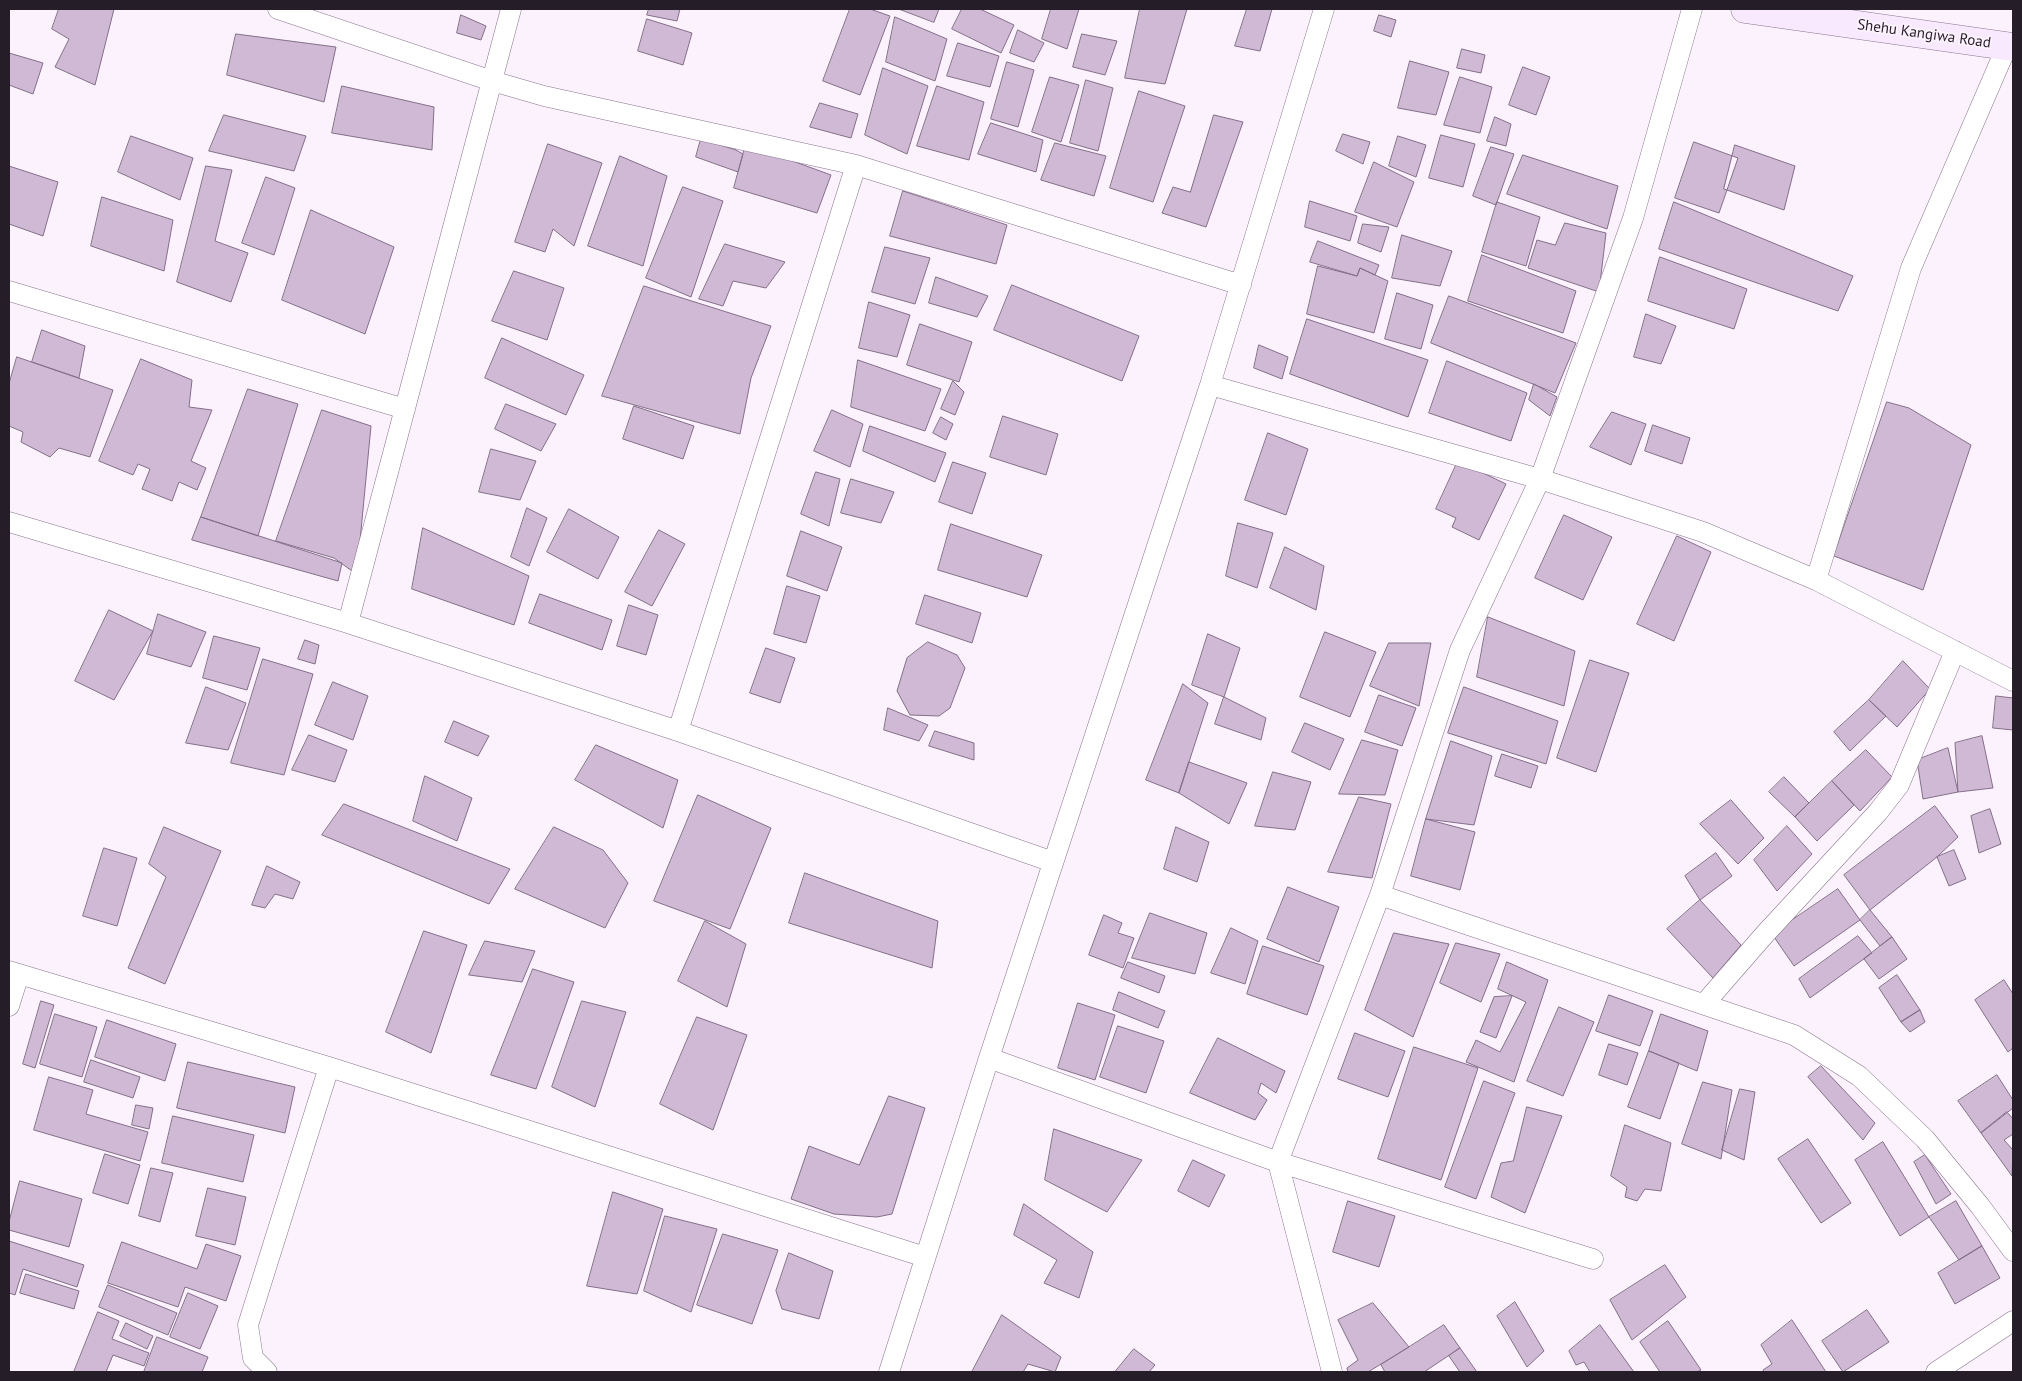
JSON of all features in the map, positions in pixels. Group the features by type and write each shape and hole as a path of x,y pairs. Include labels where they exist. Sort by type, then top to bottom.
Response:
{"main road":[{"name":"Shehu Kangiwa Road","path":"1745,9 2010,46"}],"street":[{"path":"278,9 492,81 544,96 856,165 1240,285"},
{"path":"348,623 511,9"},
{"path":"889,1372 989,1058 1210,385 1324,9"},
{"path":"1332,1372 1278,1162 1380,895 1460,650 1540,478 1633,218 1692,9"},
{"path":"1816,580 1911,268 2010,46"},
{"path":"678,731 856,165"},
{"path":"9,291 405,409"},
{"path":"1210,385 1540,478 1704,532 1816,580 2013,681"},
{"path":"9,522 348,623 678,731 1053,862"},
{"path":"1704,1004 1765,934 1878,812 1899,785 1955,651"},
{"path":"1380,895 1794,1035 1859,1076 1925,1139 1980,1206 2013,1251"},
{"path":"9,1006 14,972 329,1067 926,1257"},
{"path":"989,1058 1278,1162 1593,1260"},
{"path":"267,1372 253,1358 248,1325 329,1067"},
{"path":"1936,1372 2013,1320"}],"building":[{"path":"59,9 114,9 95,85 55,67 69,39 52,29"},
{"path":"649,9 680,9 677,21 647,15"},
{"path":"850,9 870,9 890,16 860,95 823,81"},
{"path":"899,9 939,9 934,22"},
{"path":"962,9 980,9 1014,25 1001,53 952,29"},
{"path":"1051,9 1079,9 1067,49 1042,39"},
{"path":"1140,9 1187,9 1165,84 1125,78"},
{"path":"1247,9 1272,9 1260,51 1235,46"},
{"path":"461,15 486,26 481,40 457,33"},
{"path":"1379,15 1396,20 1391,37 1374,31"},
{"path":"895,17 947,39 935,81 886,62"},
{"path":"647,19 692,33 683,65 638,51"},
{"path":"1018,30 1044,43 1034,62 1010,53"},
{"path":"236,34 336,47 324,102 227,75"},
{"path":"1082,34 1117,41 1105,75 1073,67"},
{"path":"958,43 999,56 990,87 947,76"},
{"path":"1462,49 1485,55 1481,73 1457,68"},
{"path":"9,53 43,63 33,94 9,85"},
{"path":"1410,61 1449,72 1436,115 1398,108"},
{"path":"1007,62 1034,70 1018,127 991,119"},
{"path":"1523,67 1550,77 1536,115 1509,105"},
{"path":"883,68 928,86 907,154 865,135"},
{"path":"1050,77 1079,85 1061,142 1032,132"},
{"path":"1460,77 1492,87 1480,133 1444,125"},
{"path":"1086,80 1113,88 1098,151 1070,143"},
{"path":"342,86 434,107 432,150 332,133"},
{"path":"937,86 984,102 969,160 917,146"},
{"path":"1139,91 1185,106 1153,202 1110,188"},
{"path":"820,103 858,114 851,138 810,127"},
{"path":"224,115 306,136 294,171 209,151"},
{"path":"1214,115 1243,122 1206,227 1162,213 1173,187 1190,192"},
{"path":"1495,117 1511,124 1506,146 1487,141"},
{"path":"991,123 1043,140 1036,172 978,154"},
{"path":"1343,134 1370,142 1363,164 1336,151"},
{"path":"1441,135 1475,144 1463,187 1429,178"},
{"path":"131,136 193,158 180,200 118,172"},
{"path":"1398,136 1426,145 1416,177 1389,166"},
{"path":"701,139 743,154 738,172 696,157"},
{"path":"1694,142 1738,158 1719,213 1675,198"},
{"path":"1055,143 1106,156 1094,196 1041,180"},
{"path":"548,144 602,163 574,246 553,229 545,252 515,242"},
{"path":"746,144 831,175 817,213 734,188"},
{"path":"1735,145 1795,166 1784,210 1724,189"},
{"path":"1491,147 1514,154 1496,205 1473,196"},
{"path":"1523,155 1618,186 1607,229 1507,194"},
{"path":"620,156 667,176 643,266 588,246"},
{"path":"1374,162 1414,182 1397,227 1355,212"},
{"path":"9,166 58,182 43,236 9,224"},
{"path":"206,166 232,170 215,241 248,253 231,302 177,282"},
{"path":"266,177 295,188 274,255 242,243"},
{"path":"683,187 723,201 691,297 646,278"},
{"path":"903,191 1007,225 996,264 890,236"},
{"path":"102,197 173,220 164,271 91,246"},
{"path":"1310,201 1357,216 1350,241 1305,227"},
{"path":"1497,202 1540,217 1526,266 1482,252"},
{"path":"1674,202 1853,276 1838,311 1659,249"},
{"path":"311,210 394,247 365,334 282,300"},
{"path":"1565,223 1606,233 1599,292 1528,268 1537,240 1555,245"},
{"path":"1363,224 1389,227 1381,252 1358,243"},
{"path":"1402,235 1452,251 1440,286 1392,278"},
{"path":"1318,241 1379,265 1375,275 1360,268 1357,276 1310,262"},
{"path":"725,244 785,262 766,288 733,281 723,306 699,299"},
{"path":"885,247 930,258 915,304 872,292"},
{"path":"1482,255 1576,291 1563,333 1468,301"},
{"path":"1660,257 1747,289 1734,329 1648,301"},
{"path":"1318,266 1357,276 1360,268 1388,281 1374,333 1307,314"},
{"path":"514,271 564,288 547,340 492,321"},
{"path":"936,277 988,296 977,317 929,303"},
{"path":"1012,285 1139,336 1122,381 994,330"},
{"path":"644,286 771,326 751,378 740,434 602,396"},
{"path":"1397,293 1433,305 1421,349 1385,339"},
{"path":"1449,296 1576,343 1555,393 1431,343"},
{"path":"869,302 910,315 897,357 859,348"},
{"path":"1646,314 1676,326 1661,364 1634,357"},
{"path":"1307,319 1428,360 1408,417 1290,374"},
{"path":"920,324 972,342 959,382 907,365"},
{"path":"42,330 85,346 79,378 32,362"},
{"path":"502,338 584,375 566,415 485,378"},
{"path":"1259,345 1288,357 1282,379 1254,368"},
{"path":"17,357 113,390 90,457 59,448 50,457 21,442 23,432 9,426 9,384"},
{"path":"141,359 192,380 189,407 212,410 191,461 206,468 197,490 179,482 172,501 142,489 150,469 138,464 133,475 99,461"},
{"path":"858,360 941,389 925,431 851,407"},
{"path":"1447,361 1527,393 1511,441 1429,413"},
{"path":"953,381 964,392 955,415 941,409"},
{"path":"1534,384 1557,397 1550,416 1529,400"},
{"path":"248,389 298,404 258,536 201,517"},
{"path":"1887,402 1909,408 1971,445 1923,590 1834,556"},
{"path":"506,404 556,424 541,451 495,429"},
{"path":"634,406 694,426 683,459 623,439"},
{"path":"322,410 371,426 360,541 352,571 334,558 276,541"},
{"path":"832,410 863,424 850,467 814,451"},
{"path":"1612,412 1646,424 1631,465 1590,447"},
{"path":"1003,416 1058,434 1046,475 990,457"},
{"path":"941,417 953,424 946,440 933,433"},
{"path":"1653,425 1690,438 1682,464 1645,451"},
{"path":"870,426 946,453 935,482 863,451"},
{"path":"1268,433 1308,449 1286,515 1245,500"},
{"path":"491,449 536,461 520,500 479,492"},
{"path":"1458,461 1506,484 1479,540 1452,527 1456,518 1436,509"},
{"path":"953,462 986,473 972,514 939,502"},
{"path":"816,472 840,479 829,526 801,514"},
{"path":"851,479 894,492 881,523 841,513"},
{"path":"527,508 547,518 529,566 511,557"},
{"path":"569,509 619,537 598,579 547,552"},
{"path":"1564,515 1612,537 1583,600 1535,578"},
{"path":"201,517 342,563 338,581 192,540"},
{"path":"1238,523 1273,533 1257,588 1226,576"},
{"path":"951,524 1042,555 1027,597 938,570"},
{"path":"423,528 529,576 514,625 412,589"},
{"path":"659,530 685,544 652,606 625,592"},
{"path":"801,531 842,547 827,591 787,576"},
{"path":"1677,536 1711,552 1674,641 1637,624"},
{"path":"1285,547 1324,566 1316,610 1270,588"},
{"path":"787,586 820,596 806,643 774,634"},
{"path":"540,594 612,620 602,650 529,623"},
{"path":"925,595 981,613 972,643 916,624"},
{"path":"629,605 658,615 646,655 617,646"},
{"path":"109,610 153,631 114,700 75,681"},
{"path":"158,614 206,632 191,667 147,654"},
{"path":"1488,617 1575,651 1564,706 1477,677"},
{"path":"1325,632 1376,652 1350,717 1300,697"},
{"path":"1208,634 1240,648 1224,697 1192,685"},
{"path":"214,636 260,648 247,690 203,678"},
{"path":"305,640 319,645 315,664 298,659"},
{"path":"928,642 957,655 965,668 950,708 939,716 910,715 897,691 907,658"},
{"path":"1389,643 1431,643 1419,706 1370,686"},
{"path":"766,648 795,658 780,703 750,693"},
{"path":"263,659 313,674 284,775 231,763"},
{"path":"1590,660 1629,673 1596,772 1557,758"},
{"path":"1903,661 1930,689 1897,727 1869,700"},
{"path":"333,682 368,696 353,740 315,725"},
{"path":"1183,684 1208,703 1179,793 1146,780"},
{"path":"206,687 246,703 228,750 186,743"},
{"path":"1464,687 1558,721 1546,764 1448,733"},
{"path":"1379,695 1416,708 1402,746 1365,732"},
{"path":"1996,696 2013,698 2013,730 1993,728"},
{"path":"1224,697 1266,718 1261,740 1215,724"},
{"path":"1869,700 1886,716 1850,751 1834,732"},
{"path":"888,708 928,725 919,741 884,730"},
{"path":"454,721 489,736 478,756 445,742"},
{"path":"1305,723 1344,739 1330,770 1292,752"},
{"path":"935,731 974,743 974,760 929,746"},
{"path":"309,735 347,750 335,782 292,770"},
{"path":"1982,736 1993,788 1958,792 1955,743"},
{"path":"1362,740 1398,750 1385,795 1339,794"},
{"path":"1451,741 1492,756 1474,825 1426,819"},
{"path":"596,745 678,780 663,828 575,780"},
{"path":"1948,748 1958,792 1923,799 1917,760"},
{"path":"1866,750 1892,777 1860,811 1832,781"},
{"path":"1502,754 1538,766 1531,788 1495,776"},
{"path":"1189,762 1247,783 1229,824 1179,793"},
{"path":"1273,772 1311,782 1295,830 1255,826"},
{"path":"425,776 472,798 457,841 413,821"},
{"path":"1784,777 1809,803 1795,817 1769,792"},
{"path":"1832,781 1854,805 1817,841 1795,817"},
{"path":"698,795 771,828 730,929 654,901"},
{"path":"1359,797 1391,804 1372,878 1328,872"},
{"path":"1731,800 1764,838 1738,864 1700,824"},
{"path":"344,804 510,869 489,904 322,835"},
{"path":"1935,806 1958,837 1937,857 1870,910 1844,875"},
{"path":"1990,809 2001,844 1979,853 1971,816"},
{"path":"1426,819 1475,832 1460,890 1411,876"},
{"path":"1787,826 1812,854 1777,891 1754,860"},
{"path":"164,827 221,851 165,984 128,968 166,877 149,864"},
{"path":"554,827 603,850 628,883 605,928 515,889"},
{"path":"1176,827 1209,842 1197,882 1164,869"},
{"path":"104,848 137,858 117,926 83,916"},
{"path":"1954,850 1966,879 1949,886 1937,857"},
{"path":"1716,853 1732,876 1700,900 1685,876"},
{"path":"267,866 300,882 293,899 275,894 265,908 252,905"},
{"path":"805,873 938,921 932,968 789,923"},
{"path":"1288,887 1339,907 1319,962 1267,939"},
{"path":"1838,889 1860,920 1794,966 1772,934"},
{"path":"1700,900 1741,945 1713,978 1667,929"},
{"path":"1870,910 1892,937 1880,946 1860,920"},
{"path":"1150,913 1207,933 1195,974 1132,958"},
{"path":"1104,915 1122,923 1118,933 1134,938 1123,968 1089,955"},
{"path":"705,921 746,944 727,1007 678,981"},
{"path":"1231,928 1258,941 1245,984 1211,973"},
{"path":"424,931 467,945 431,1053 386,1032"},
{"path":"1394,933 1449,944 1413,1037 1365,1010"},
{"path":"1858,936 1872,953 1810,998 1799,979"},
{"path":"1892,937 1907,959 1879,979 1864,959"},
{"path":"485,941 535,951 522,982 469,975"},
{"path":"1456,943 1500,954 1481,1002 1440,983"},
{"path":"1263,946 1324,966 1307,1015 1247,994"},
{"path":"1128,962 1165,976 1159,993 1121,978"},
{"path":"1507,962 1548,980 1514,1082 1466,1062 1476,1040 1500,1052 1526,1002 1498,989"},
{"path":"533,969 574,982 536,1089 491,1075"},
{"path":"1897,975 1920,1010 1901,1022 1879,988"},
{"path":"2004,980 2013,994 2013,1048 2008,1052 1975,1000"},
{"path":"1119,992 1165,1011 1158,1028 1113,1010"},
{"path":"1609,995 1653,1011 1640,1046 1596,1031"},
{"path":"1512,996 1496,1038 1480,1032 1494,997"},
{"path":"41,1001 54,1005 35,1068 23,1064"},
{"path":"582,1001 626,1012 595,1107 552,1087"},
{"path":"1078,1003 1115,1015 1095,1080 1058,1068"},
{"path":"1559,1007 1594,1022 1563,1096 1527,1081"},
{"path":"1920,1010 1925,1022 1910,1032 1901,1022"},
{"path":"55,1014 97,1027 82,1077 40,1064"},
{"path":"1661,1014 1708,1031 1697,1071 1649,1051"},
{"path":"697,1017 747,1035 713,1130 660,1104"},
{"path":"107,1020 176,1044 165,1081 95,1057"},
{"path":"1118,1026 1164,1041 1146,1093 1100,1077"},
{"path":"1355,1033 1405,1051 1388,1097 1338,1079"},
{"path":"1218,1038 1285,1071 1276,1093 1261,1083 1258,1093 1267,1100 1255,1120 1190,1093"},
{"path":"1609,1044 1638,1053 1627,1085 1599,1075"},
{"path":"1414,1047 1478,1068 1441,1180 1378,1159"},
{"path":"1649,1051 1679,1063 1660,1119 1628,1107"},
{"path":"91,1060 140,1077 133,1098 84,1082"},
{"path":"188,1062 295,1087 285,1133 177,1108"},
{"path":"1821,1066 1875,1123 1863,1140 1808,1077"},
{"path":"1997,1075 2013,1100 2013,1108 1981,1133 1958,1101"},
{"path":"49,1077 93,1090 86,1114 148,1132 140,1161 34,1130"},
{"path":"1484,1081 1515,1093 1476,1199 1445,1187"},
{"path":"1703,1082 1732,1090 1721,1159 1682,1144"},
{"path":"1740,1089 1755,1092 1744,1160 1722,1150"},
{"path":"889,1096 925,1108 892,1214 877,1217 834,1214 791,1199 809,1146 859,1165"},
{"path":"136,1105 153,1108 149,1129 132,1125"},
{"path":"1527,1107 1562,1116 1525,1213 1491,1197 1501,1163 1513,1161"},
{"path":"2007,1112 2013,1119 2013,1134 2004,1140 2013,1150 2012,1176 1981,1133"},
{"path":"173,1116 254,1135 243,1182 162,1163"},
{"path":"1625,1125 1671,1143 1661,1191 1645,1189 1637,1201 1625,1197 1627,1187 1611,1176"},
{"path":"1054,1129 1142,1160 1107,1212 1045,1180"},
{"path":"1808,1139 1851,1203 1821,1223 1778,1159"},
{"path":"1883,1142 1929,1217 1900,1236 1855,1160"},
{"path":"105,1154 140,1165 128,1204 93,1193"},
{"path":"1925,1155 1951,1194 1936,1204 1914,1162"},
{"path":"1193,1160 1225,1175 1209,1207 1178,1191"},
{"path":"151,1168 173,1173 160,1222 139,1216"},
{"path":"20,1181 82,1199 69,1247 9,1230 9,1222"},
{"path":"208,1188 246,1197 235,1245 196,1236"},
{"path":"613,1192 663,1209 637,1294 587,1286"},
{"path":"1348,1201 1395,1216 1379,1267 1333,1252"},
{"path":"1956,1201 1982,1246 1959,1260 1929,1217"},
{"path":"1024,1204 1093,1252 1079,1298 1044,1283 1057,1260 1014,1235"},
{"path":"665,1216 717,1229 691,1312 644,1291"},
{"path":"723,1234 778,1250 752,1324 697,1305"},
{"path":"9,1241 84,1265 77,1287 23,1269 15,1295 9,1293"},
{"path":"122,1242 197,1269 206,1244 241,1256 226,1301 185,1287 178,1307 108,1283"},
{"path":"1982,1246 2000,1278 1955,1304 1938,1273"},
{"path":"789,1253 833,1271 819,1319 782,1309 776,1291"},
{"path":"1665,1265 1686,1297 1632,1340 1610,1300"},
{"path":"26,1274 79,1291 74,1309 20,1293"},
{"path":"108,1285 177,1313 168,1335 99,1307"},
{"path":"188,1293 218,1306 200,1349 170,1337"},
{"path":"1515,1302 1544,1351 1527,1367 1497,1316"},
{"path":"1373,1303 1409,1347 1368,1372 1348,1372 1347,1368 1358,1360 1338,1320"},
{"path":"1867,1310 1889,1342 1843,1372 1822,1341"},
{"path":"98,1312 119,1321 112,1339 149,1353 144,1366 113,1355 106,1372 74,1372"},
{"path":"1002,1315 1061,1357 1055,1372 1028,1364 1023,1372 972,1372"},
{"path":"1792,1320 1826,1372 1764,1372 1763,1370 1772,1364 1761,1345"},
{"path":"1668,1321 1701,1370 1697,1372 1660,1372 1640,1342"},
{"path":"126,1323 153,1336 147,1349 120,1336"},
{"path":"1444,1325 1460,1348 1424,1372 1385,1372 1381,1365"},
{"path":"1600,1325 1634,1372 1590,1372 1584,1362 1576,1365 1569,1351"},
{"path":"157,1337 208,1357 202,1372 144,1372"},
{"path":"1460,1348 1477,1372 1460,1372 1449,1356"},
{"path":"1134,1349 1155,1365 1149,1372 1115,1372"}]}
